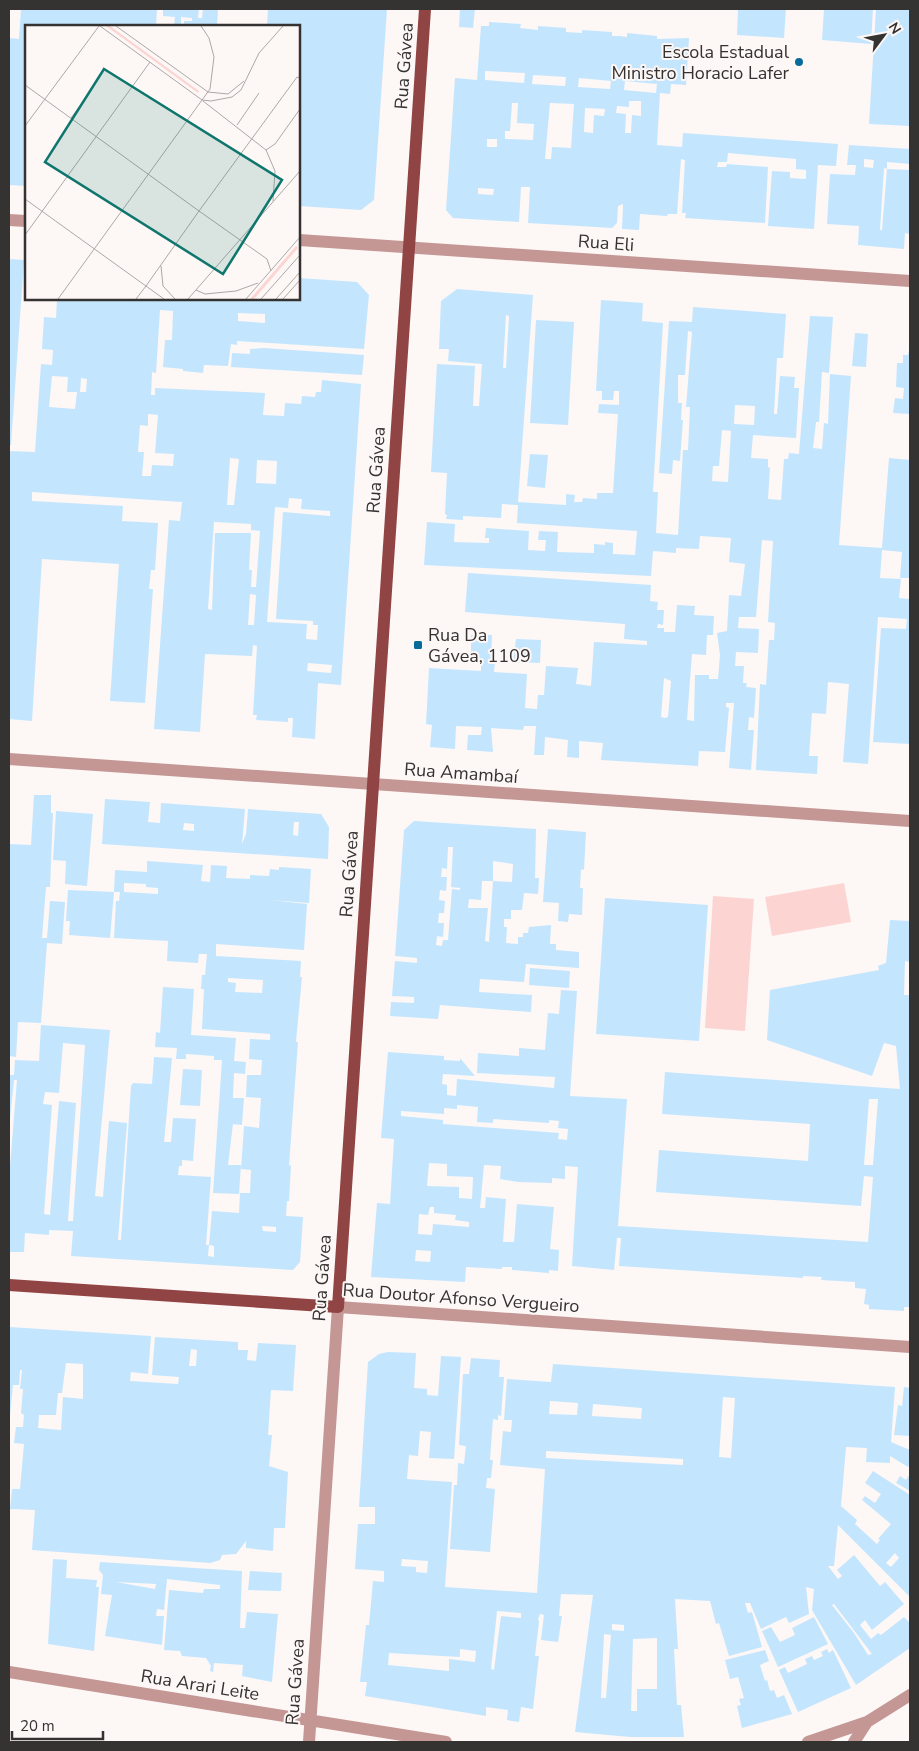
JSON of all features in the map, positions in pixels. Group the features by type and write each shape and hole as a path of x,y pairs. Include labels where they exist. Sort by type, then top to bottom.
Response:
{"main road":[{"name":"Rua Gávea","path":"338,1307 425,9"},
{"name":"Rua Doutor Afonso Vergueiro","path":"9,1285 338,1307"}],"street":[{"path":"9,220 25,221"},
{"name":"Rua Eli","path":"300,240 910,281"},
{"name":"Rua Amambaí","path":"9,759 910,821"},
{"name":"Rua Doutor Afonso Vergueiro","path":"338,1307 910,1347"},
{"name":"Rua Gávea","path":"309,1742 338,1307"},
{"name":"Rua Arari Leite","path":"9,1672 446,1742"},
{"path":"808,1742 867,1722 910,1695"},
{"path":"854,1742 867,1722"}],"shaded area":[{"path":"844,883 851,922 772,936 765,897"},
{"path":"713,896 754,899 745,1031 705,1028"}],"building":[{"path":"21,9 157,9 156,25 25,25 25,186 9,185 9,38 19,39"},
{"path":"163,9 199,9 198,18 202,18 203,9 218,9 217,25 184,25 184,21 192,21 192,18 181,17 181,25 174,25 175,17 163,16"},
{"path":"268,9 387,9 374,200 361,210 300,206 300,25 267,25"},
{"path":"460,9 475,9 473,28 459,27"},
{"path":"738,9 786,9 784,38 737,35"},
{"path":"824,9 873,9 871,44 822,40"},
{"path":"876,9 910,9 910,126 869,124"},
{"path":"489,22 521,24 520,28 538,30 538,26 566,28 566,32 582,33 582,30 612,32 612,36 627,37 627,33 657,36 657,39 689,38 686,85 671,84 670,94 660,93 657,145 682,147 683,133 838,144 836,166 818,165 814,229 768,226 772,171 790,172 790,178 806,179 806,170 796,169 796,159 728,153 727,162 718,162 717,167 726,167 727,164 768,167 765,223 685,218 686,213 682,213 685,160 681,159 677,214 668,214 667,216 640,214 639,230 622,229 623,204 618,206 617,223 612,228 528,223 530,187 521,187 519,222 453,218 446,210 455,78 477,80 481,26 489,26","holes":["485,71 525,73 524,83 485,80","533,75 566,77 565,86 532,84","579,78 611,81 610,89 578,87","625,81 657,84 656,93 624,90","629,101 641,101 641,116 632,115 631,133 625,133 626,114 616,113 617,106 629,107","512,103 518,103 517,123 534,124 533,140 505,139 505,131 510,131","550,103 574,104 571,148 552,147 551,159 545,159","585,108 605,109 604,116 594,115 593,133 584,132","487,139 497,139 497,147 487,147","478,188 494,189 493,195 478,194"]},
{"path":"849,145 910,149 910,164 887,162 887,169 910,170 910,234 905,233 904,249 858,245 859,226 827,224 830,174 855,175 856,165 847,165","holes":["864,159 874,160 873,168 864,167","884,168 887,169 882,230 880,230"]},
{"path":"9,259 24,260 11,445 9,445"},
{"path":"300,278 357,282 369,295 364,349 237,341 237,345 231,344 228,366 204,365 203,373 163,367 165,340 172,340 173,311 160,310 156,373 152,372 151,395 155,395 155,388 265,393 263,415 284,416 285,403 301,404 302,396 315,397 316,392 321,392 322,380 361,384 341,685 318,683 315,739 292,737 293,718 288,718 288,722 256,720 257,715 253,715 257,646 253,645 252,656 205,654 200,732 154,729 169,520 180,521 182,502 32,492 32,501 123,506 122,521 158,523 155,570 151,570 149,589 153,589 145,703 110,701 119,564 42,559 32,721 9,719 9,451 35,452 41,364 52,365 53,350 42,349 44,317 56,318 57,300 300,300","holes":["238,313 265,314 265,323 238,321","52,376 68,377 67,392 77,392 75,409 49,407","81,378 87,379 86,392 80,392","148,414 158,415 155,453 174,454 173,466 152,465 151,476 142,476 144,452 138,452 140,425 148,426","230,458 239,459 234,505 227,505","257,460 277,461 276,484 256,483","289,498 302,499 301,509 330,511 330,516 283,512 276,619 313,621 313,625 318,625 317,640 306,639 307,624 267,622 275,507 288,508","214,522 251,524 251,530 260,531 256,587 251,587 252,570 249,570 251,533 215,533 212,610 208,609","250,594 256,595 254,625 248,625","308,663 332,665 331,673 307,671"]},
{"path":"457,289 533,295 518,502 566,505 566,494 575,495 574,502 582,502 583,498 597,499 597,493 613,493 618,414 598,413 599,404 619,405 619,391 614,391 613,400 602,400 602,391 596,391 601,300 643,303 642,321 663,323 653,492 658,492 656,533 678,535 683,450 688,450 690,407 686,407 692,332 688,331 685,375 678,375 678,403 682,403 681,420 683,420 680,461 673,460 672,474 659,473 669,321 692,322 693,307 786,314 783,358 777,358 774,414 777,414 780,376 795,377 794,388 799,388 796,438 753,435 751,458 768,459 768,467 770,468 768,499 781,500 784,459 788,459 789,453 799,454 810,316 833,317 829,373 822,372 819,422 816,422 813,448 822,449 824,423 828,424 830,374 851,376 839,545 882,548 889,458 910,460 910,578 900,578 902,552 882,550 880,578 901,579 899,598 910,599 910,744 873,742 881,628 906,629 907,619 878,617 868,764 843,762 849,684 828,682 826,714 812,713 809,756 818,756 817,774 756,770 760,684 766,685 769,640 774,640 775,623 768,622 773,541 762,540 756,617 739,617 738,628 759,629 758,653 736,652 735,666 744,666 743,683 747,683 746,687 756,688 754,718 749,717 748,730 754,730 751,770 729,768 734,703 726,703 726,707 729,708 725,752 699,751 698,766 601,760 603,743 579,741 579,758 567,757 568,740 545,737 544,755 534,755 536,726 524,726 523,730 491,728 493,752 467,750 468,735 481,735 482,727 456,726 455,749 430,747 432,725 426,724 429,668 481,671 481,661 471,661 471,635 492,635 491,662 495,662 494,672 527,674 525,708 537,709 538,695 544,695 546,666 578,668 576,684 591,686 594,642 647,645 647,641 624,639 625,624 465,612 468,573 651,585 650,601 658,602 657,610 664,610 663,625 658,624 657,628 664,628 664,632 675,632 677,605 695,606 694,615 714,616 713,635 707,635 706,655 692,654 687,720 694,721 695,675 709,675 709,679 718,679 720,655 717,633 727,631 729,595 741,596 745,564 729,562 731,538 700,536 699,549 676,548 676,553 653,551 651,576 424,565 427,522 455,524 454,542 489,543 489,538 485,538 486,528 529,531 528,550 545,551 546,540 538,540 539,531 558,532 557,552 594,553 594,544 605,545 605,542 613,543 613,554 635,555 637,531 517,523 518,505 502,504 501,518 463,516 463,520 446,519 447,473 431,472 437,364 475,366 473,406 479,406 482,364 448,361 449,349 439,349 441,301","holes":["506,315 509,316 506,368 503,368","735,405 755,406 754,425 734,424","722,430 731,431 728,482 712,481 713,466 719,466","664,678 671,681 668,717 661,717"]},
{"path":"536,320 574,322 568,425 530,423"},
{"path":"855,333 868,334 866,367 852,366"},
{"path":"264,348 364,355 362,375 231,367 232,353 250,354 250,349"},
{"path":"909,350 910,414 893,413 895,398 903,399 904,388 896,387 897,363 903,363 903,355 908,355"},
{"path":"530,454 548,455 545,488 527,486"},
{"path":"516,639 541,640 540,663 513,662"},
{"path":"34,795 51,795 51,813 53,813 50,887 46,887 42,938 47,938 50,901 65,902 62,944 47,943 41,1023 18,1022 16,1057 9,1056 9,844 31,845"},
{"path":"105,799 150,802 148,822 160,823 161,803 245,809 242,844 246,834 248,809 321,814 329,827 328,859 102,844","holes":["294,822 299,822 298,836 293,835","184,823 194,824 194,831 183,830"]},
{"path":"56,811 93,814 87,886 65,884 66,861 53,860"},
{"path":"414,821 536,829 535,878 539,878 538,894 524,893 522,910 511,910 511,919 504,919 504,927 507,927 506,943 518,944 518,937 523,937 523,933 528,933 529,927 551,925 550,944 556,944 556,950 579,952 579,968 526,964 524,982 480,979 479,992 532,995 531,1012 440,1005 438,1019 390,1016 391,1002 414,1003 414,997 392,996 395,961 417,963 417,958 395,956 404,830","holes":["448,847 453,847 451,887 460,888 460,890 452,889 448,940 443,940 442,946 436,945 437,936 443,937 444,923 438,923 439,913 444,913 445,901 439,900 440,890 446,891 447,877 441,877 442,868 447,869","493,861 513,864 512,882 493,881","482,881 493,881 489,942 485,941 488,908 468,908 469,899 481,900"]},
{"path":"548,829 586,832 584,870 581,869 580,888 583,888 582,915 569,914 568,922 558,921 559,903 543,902"},
{"path":"147,861 203,865 201,881 210,882 211,865 227,866 226,878 250,879 250,875 269,876 270,869 279,870 279,867 311,869 309,903 270,900 307,904 304,950 216,944 216,956 301,961 300,977 302,977 296,1042 298,1042 289,1166 291,1165 289,1201 287,1201 286,1216 303,1217 300,1262 293,1270 71,1256 73,1231 49,1230 49,1235 25,1233 24,1252 9,1252 10,1166 17,1080 14,1080 9,1128 9,1075 14,1075 15,1060 39,1061 41,1025 110,1030 95,1196 103,1197 109,1121 127,1123 118,1240 121,1240 131,1086 133,1083 152,1084 154,1057 172,1058 164,1142 171,1142 173,1118 196,1119 193,1161 182,1160 182,1166 179,1166 178,1175 211,1177 206,1245 209,1245 212,1211 239,1213 240,1193 250,1193 251,1170 241,1169 244,1126 259,1128 261,1098 246,1097 247,1075 261,1075 262,1060 249,1059 250,1039 270,1040 270,1034 202,1029 204,989 201,989 202,975 205,975 207,954 199,954 198,963 167,961 168,941 114,938 116,901 119,901 120,892 114,892 115,870 147,872","holes":["124,883 146,884 146,887 158,888 158,894 124,892","228,978 263,980 262,993 235,992 236,983 228,982","63,1043 85,1045 73,1221 68,1221 76,1103 59,1101 50,1215 44,1214 52,1105 43,1104 45,1092 59,1093","262,1226 276,1227 276,1232 263,1231","209,1245 214,1246 214,1257 208,1256"]},
{"path":"68,890 114,892 110,938 69,935 70,921 66,921"},
{"path":"605,898 708,905 699,1041 596,1034"},
{"path":"890,920 910,921 910,962 905,961 904,995 910,995 910,1307 904,1307 904,1311 869,1309 869,1305 864,1304 866,1289 855,1288 855,1282 821,1280 822,1277 803,1276 803,1278 619,1266 621,1238 617,1238 614,1270 572,1266 578,1167 565,1166 565,1179 552,1178 552,1183 518,1182 500,1179 501,1166 484,1165 480,1208 485,1208 486,1197 506,1199 503,1242 514,1242 517,1204 554,1207 550,1249 559,1250 558,1271 549,1270 549,1273 512,1270 512,1267 502,1267 502,1269 466,1267 465,1282 371,1277 377,1203 390,1204 394,1139 381,1138 388,1052 444,1056 444,1060 460,1061 460,1058 475,1076 443,1074 442,1084 447,1085 447,1095 456,1096 457,1079 554,1088 555,1077 477,1073 478,1053 519,1056 519,1048 545,1050 548,1013 559,1014 561,990 577,991 570,1096 627,1099 618,1226 868,1242 873,1177 864,1176 861,1206 656,1192 659,1150 808,1161 810,1124 662,1114 665,1072 900,1089 896,1046 884,1043 872,1076 767,1040 770,990 879,970 878,966 886,963","holes":["869,1099 878,1099 873,1165 864,1165","457,1105 478,1107 477,1122 493,1123 493,1119 549,1123 549,1120 559,1121 558,1128 568,1129 567,1140 558,1139 559,1133 443,1124 443,1120 401,1116 401,1111 444,1114 444,1108 457,1109","429,1163 447,1164 447,1176 473,1177 472,1199 459,1198 459,1187 427,1186","430,1207 434,1207 434,1213 456,1215 455,1220 469,1222 469,1227 433,1224 432,1235 418,1234 419,1214 428,1215","416,1250 431,1251 430,1262 415,1261"]},
{"path":"530,968 570,971 569,988 529,985"},
{"path":"163,987 194,989 191,1035 236,1038 234,1061 246,1062 245,1074 234,1073 233,1098 244,1098 242,1125 233,1124 228,1165 241,1165 239,1194 213,1193 222,1060 214,1060 214,1056 186,1054 186,1059 176,1059 177,1048 155,1047 156,1032 160,1033"},
{"path":"183,1069 202,1070 200,1106 180,1105"},
{"path":"9,1327 151,1336 148,1374 131,1372 130,1381 178,1384 179,1377 152,1375 155,1337 238,1342 238,1350 248,1350 247,1360 256,1361 258,1343 296,1345 293,1391 271,1390 268,1435 272,1435 269,1466 288,1472 285,1528 274,1528 273,1551 246,1548 246,1541 236,1554 222,1555 220,1560 210,1563 32,1550 35,1510 10,1509 12,1489 20,1489 24,1444 14,1443 16,1427 23,1427 24,1415 21,1413 23,1389 20,1389 22,1370 20,1370 19,1385 13,1385 9,1426","holes":["191,1349 197,1350 196,1366 189,1366","66,1363 83,1364 83,1399 63,1397 61,1430 38,1428 39,1415 56,1415 58,1393 62,1393"]},
{"path":"388,1352 416,1353 414,1388 427,1389 427,1395 438,1396 441,1356 461,1357 454,1459 429,1458 431,1432 420,1431 418,1456 409,1455 407,1479 452,1482 445,1587 537,1593 545,1469 500,1465 503,1431 511,1432 512,1420 504,1420 507,1379 551,1382 553,1364 895,1387 891,1442 910,1450 910,1463 908,1467 890,1456 890,1463 866,1462 867,1448 846,1447 841,1506 857,1520 855,1524 877,1544 880,1540 878,1539 891,1524 862,1500 865,1496 875,1503 881,1494 865,1483 873,1471 910,1495 910,1597 838,1525 834,1566 828,1566 838,1579 842,1576 837,1570 854,1555 880,1586 885,1582 904,1604 872,1630 865,1620 860,1625 871,1639 878,1633 881,1635 904,1617 910,1623 910,1648 856,1685 812,1610 814,1589 806,1587 809,1614 789,1623 786,1617 761,1629 750,1603 745,1603 748,1613 752,1612 762,1647 729,1656 719,1623 716,1624 710,1601 675,1599 678,1649 674,1649 677,1705 681,1705 684,1737 630,1737 575,1732 593,1595 561,1594 559,1616 562,1616 558,1642 541,1640 544,1615 540,1614 538,1619 535,1656 539,1656 533,1709 521,1707 519,1722 507,1720 508,1710 486,1707 486,1716 365,1696 367,1682 360,1682 366,1625 369,1625 373,1581 384,1582 384,1571 355,1569 358,1524 375,1524 375,1507 359,1507 368,1362 379,1354","holes":["723,1397 735,1398 731,1458 719,1457","550,1401 578,1403 577,1415 549,1414","593,1404 642,1408 641,1419 592,1416","546,1451 683,1459 683,1465 546,1458","895,1553 899,1558 891,1567 886,1563","402,1559 428,1561 427,1573 416,1572 416,1567 401,1566","834,1604 872,1654 868,1655 854,1633 832,1605","497,1611 521,1613 521,1618 501,1616 494,1670 491,1669","612,1624 624,1625 624,1631 612,1630","604,1634 611,1635 606,1698 601,1698","657,1638 657,1689 637,1689 637,1711 631,1711 633,1639","460,1649 476,1651 475,1662 449,1659 449,1671 388,1665 389,1653 460,1657"]},
{"path":"471,1358 500,1360 499,1377 504,1377 501,1416 498,1415 498,1420 493,1419 490,1460 493,1460 491,1478 487,1478 486,1488 495,1489 490,1552 450,1549 454,1485 457,1485 458,1463 464,1464 466,1446 459,1445 463,1374 469,1374"},
{"path":"904,1387 910,1388 910,1436 894,1435 898,1405 902,1406"},
{"path":"910,1474 910,1491 896,1483 900,1476 906,1480"},
{"path":"53,1559 67,1560 66,1578 97,1580 96,1587 99,1587 94,1651 48,1644"},
{"path":"100,1562 242,1571 240,1628 245,1628 247,1612 278,1614 272,1682 242,1676 243,1665 214,1663 213,1672 210,1671 211,1666 206,1658 182,1656 180,1651 164,1650 169,1590 203,1593 204,1589 220,1589 220,1585 167,1579 164,1610 157,1609 156,1616 164,1616 162,1645 105,1636 112,1595 101,1594 103,1575 99,1570","holes":["116,1582 156,1584 155,1589"]},
{"path":"250,1571 282,1573 281,1591 248,1590"},
{"path":"814,1617 828,1644 778,1667 762,1631 771,1627 780,1642 795,1635 792,1628"},
{"path":"827,1649 829,1653 833,1650 851,1688 798,1712 779,1670 785,1667 788,1673 807,1664 805,1659 812,1656 814,1660 823,1656 821,1652"},
{"path":"765,1650 769,1661 760,1665 765,1681 767,1680 770,1691 774,1690 777,1698 784,1695 792,1714 742,1728 737,1706 741,1705 739,1699 744,1698 738,1677 730,1679 725,1660"}],"place":[{"name":"Escola Estadual Ministro Horacio Lafer","path":"799,62"},
{"name":"Rua Da Gávea, 1109","path":"418,645"}]}
